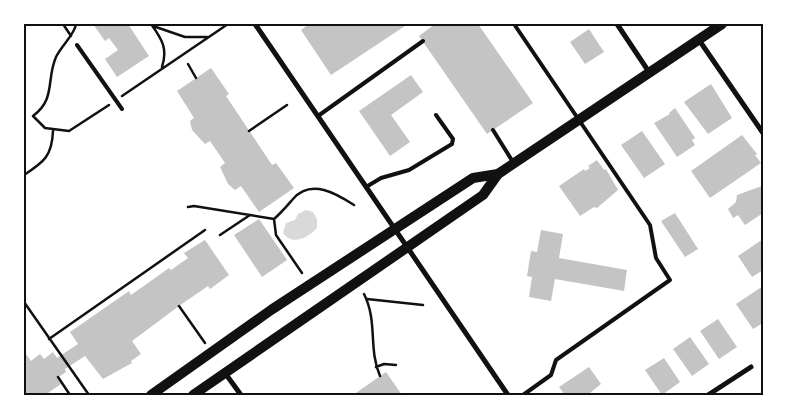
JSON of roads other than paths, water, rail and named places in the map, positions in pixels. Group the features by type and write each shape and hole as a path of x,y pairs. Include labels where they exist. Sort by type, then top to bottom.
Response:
{"main road":[{"path":"193,395 483,195 498,174 722,24"},
{"path":"151,395 271,310 473,178 498,174"}],"street":[{"path":"617,24 649,72"},
{"path":"258,25 366,188 508,395"},
{"path":"699,39 763,133"},
{"path":"708,395 751,367"},
{"path":"225,373 241,395"}],"lane":[{"path":"514,24 650,226 656,258 670,280 556,360 551,375 523,395"},
{"path":"318,116 423,42"},
{"path":"77,45 122,109"},
{"path":"366,188 381,178 409,170 452,144 453,139 436,115"},
{"path":"493,130 514,163"}]}
